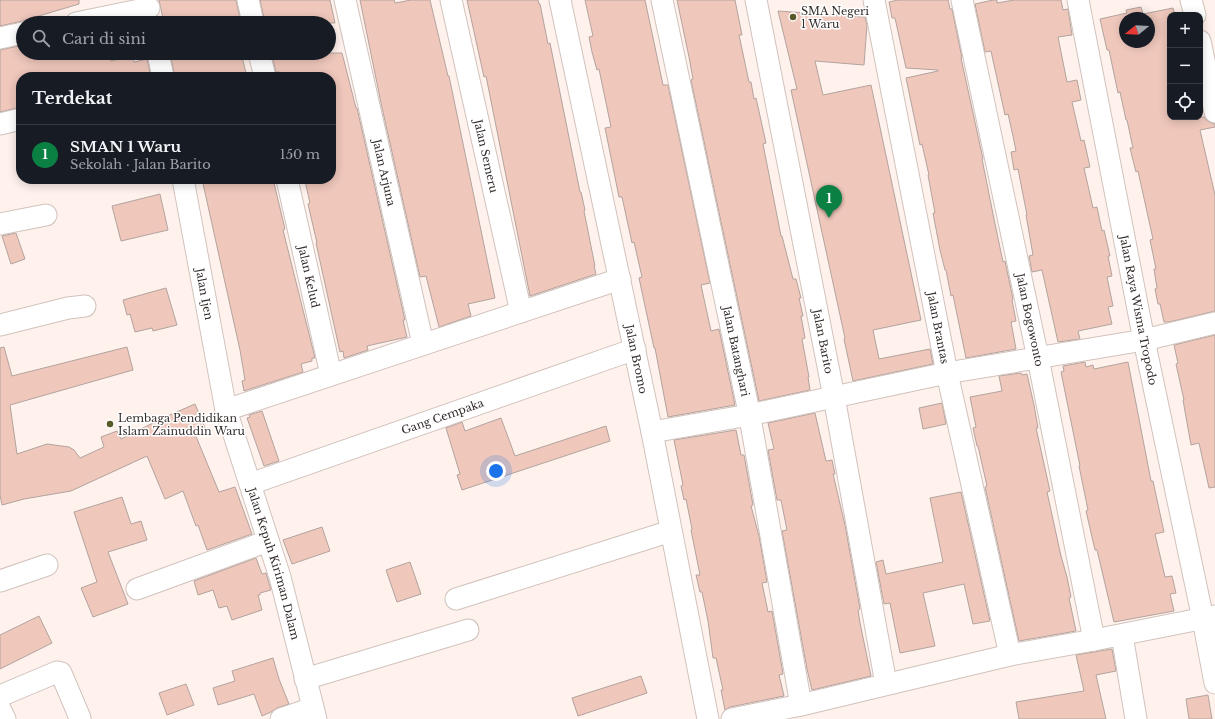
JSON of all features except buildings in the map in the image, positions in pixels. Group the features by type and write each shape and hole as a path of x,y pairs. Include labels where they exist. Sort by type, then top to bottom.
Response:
{"street":[{"path":"248,0 251,16"},
{"name":"Jalan Arjuna","path":"345,0 423,344"},
{"name":"Jalan Semeru","path":"451,0 521,312"},
{"name":"Jalan Bromo","path":"560,0 635,349 708,719"},
{"name":"Jalan Batanghari","path":"662,0 750,415 801,705"},
{"name":"Jalan Barito","path":"756,0 834,397 886,684"},
{"name":"Jalan Brantas","path":"874,0 947,373 1010,655"},
{"name":"Jalan Bogowonto","path":"962,0 1038,358 1094,640"},
{"name":"Jalan Raya Wisma Tropodo","path":"1078,0 1144,340 1209,618 1215,683"},
{"path":"1191,0 1194,12"},
{"path":"115,16 149,10"},
{"path":"0,38 16,35"},
{"path":"1201,48 1215,112"},
{"path":"160,60 163,72"},
{"path":"261,60 264,72"},
{"path":"0,124 16,120"},
{"name":"Jalan Ijen","path":"184,184 226,410"},
{"name":"Jalan Kelud","path":"289,184 331,375"},
{"path":"0,224 46,215"},
{"path":"226,410 620,279"},
{"path":"0,325 61,310 85,306"},
{"path":"652,432 750,415 947,373 1144,340 1215,323"},
{"name":"Gang Cempaka","path":"250,484 635,349"},
{"name":"Jalan Kepuh Kiriman Dalam","path":"226,410 280,577 315,714"},
{"path":"456,599 671,531"},
{"path":"137,589 268,541"},
{"path":"0,581 46,565"},
{"path":"732,719 801,705 1010,655 1209,618"},
{"path":"305,679 468,630"},
{"path":"1122,634 1136,719"},
{"path":"0,696 57,672 61,673 80,718"},
{"path":"0,709 5,719"},
{"path":"281,719 315,714"}],"place":[{"name":"SMA Negeri 1 Waru","path":"793,17"},
{"name":"SMAN 1 Waru","path":"829,218"},
{"name":"Lembaga Pendidikan Islam Zainuddin Waru","path":"110,424"}]}
